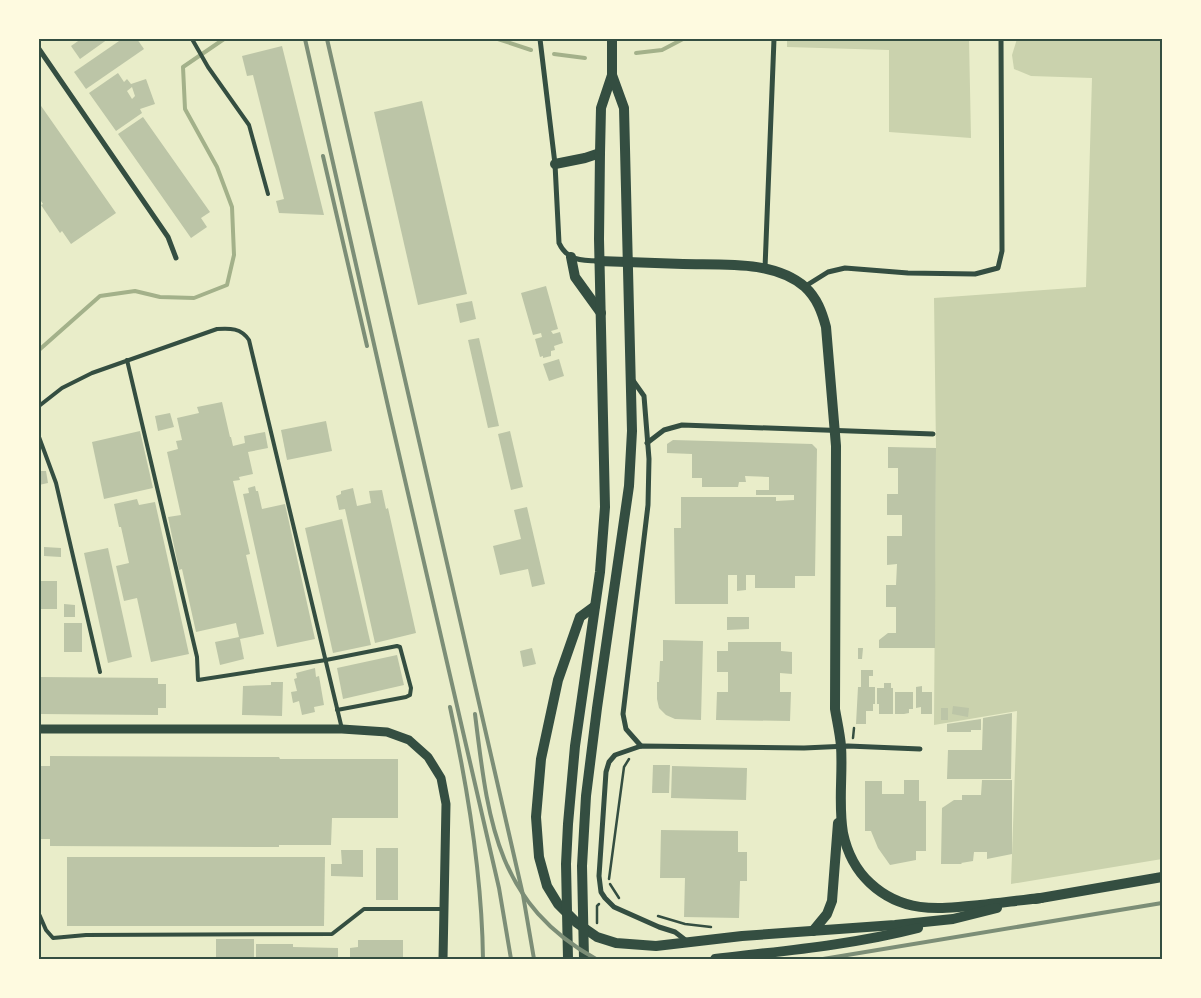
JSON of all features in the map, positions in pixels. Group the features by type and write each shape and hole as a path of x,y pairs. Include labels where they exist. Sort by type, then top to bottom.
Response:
{"main road":[{"path":"568,958 566,890 571,787 600,572 605,507 599,261 600,108 612,75 612,39"},
{"path":"584,959 582,901 583,829 590,759 629,486 632,431 624,108 612,75"},
{"path":"555,164 584,158 600,152"},
{"path":"571,257 576,277 601,313"},
{"path":"599,261 729,265 765,269 786,275 804,287 818,304 826,328 836,431 835,708 841,746 840,799 832,901 827,914 813,931"},
{"path":"595,606 580,617 561,672 541,759 536,817 539,858 547,886 558,904 577,923 597,937 616,943 656,946 742,936 953,919"},
{"path":"840,799 843,834 853,861 872,884 895,901 912,906 946,908 1041,898"},
{"path":"715,959 821,946 893,934 1041,898 1162,877"}],"street":[{"path":"765,269 774,39"},
{"path":"804,287 828,272 845,268 908,273 975,274 998,268 1002,251 1000,39"},
{"path":"540,40 555,164 558,239 564,252 571,257 585,261 599,261"},
{"path":"39,49 168,237 176,258"},
{"path":"630,376 644,396 648,505 623,714 626,729 641,746"},
{"path":"647,443 664,430 682,425 933,434"},
{"path":"39,729 342,729 386,732 409,740 418,746 428,757 441,778 446,804 443,959"},
{"path":"688,942 676,932 659,927 614,907 604,898 601,892 599,876 607,766 615,755 641,746 804,748 841,746 920,749"}],"lane":[{"path":"192,39 208,67 249,125 268,194"},
{"path":"39,406 69,384 92,372 217,329 238,330 244,333 249,340 342,729"},
{"path":"127,360 197,657 198,680 400,647 411,692 406,697 337,710"},
{"path":"39,437 56,483 100,672"},
{"path":"39,914 52,938 86,935 332,934 364,909 444,909"}],"path":[{"path":"626,902 619,898 612,889 609,880 624,767 630,759 630,755"},
{"path":"597,928 597,906 599,904"},
{"path":"652,914 684,924 718,927"}],"green space":[{"path":"787,39 969,39 971,138 889,132 889,50 787,47"},
{"path":"1017,39 1162,39 1162,859 1011,884 1017,711 934,725 936,448 934,298 1086,287 1092,78 1031,76 1014,69 1012,55"}],"building":[{"path":"81,39 108,39 80,59 71,46"},
{"path":"122,39 137,39 144,49 86,89 74,72"},
{"path":"282,46 324,215 279,213 276,201 284,199 253,75 247,76 242,56"},
{"path":"118,73 124,82 127,79 131,84 146,79 155,104 140,109 142,113 116,131 89,93","holes":["132,87 135,96 132,99 127,91"]},
{"path":"422,101 467,294 418,305 374,112"},
{"path":"39,103 116,213 71,244 62,231 60,233 41,205 43,204 39,198"},
{"path":"143,117 210,212 201,218 207,227 191,238 118,134"},
{"path":"546,286 558,329 551,331 553,334 560,332 563,343 554,346 555,350 551,351 551,356 543,358 543,356 540,357 535,339 542,337 541,333 533,335 521,293"},
{"path":"472,301 476,319 460,323 456,304"},
{"path":"479,338 499,426 488,428 468,340"},
{"path":"559,359 564,376 549,381 543,364"},
{"path":"222,402 233,446 245,443 244,436 265,432 268,448 248,452 253,474 239,477 240,480 233,481 250,554 246,555 264,634 240,639 244,659 220,665 215,642 239,637 236,623 196,632 182,569 179,570 168,517 181,515 167,452 178,449 176,441 182,440 177,418 199,413 197,407"},
{"path":"170,413 174,427 158,431 155,416"},
{"path":"326,421 332,451 287,460 281,430"},
{"path":"140,431 153,488 104,499 92,442"},
{"path":"510,431 523,487 511,490 498,434"},
{"path":"673,440 812,444 817,449 815,576 795,576 795,588 755,588 755,575 746,575 746,590 737,591 737,575 728,575 728,604 675,604 674,528 681,528 681,497 776,497 776,501 794,500 794,495 756,495 756,490 769,490 769,477 745,476 746,482 739,482 738,487 702,487 702,478 692,478 692,454 667,453 667,444"},
{"path":"888,447 936,448 935,648 879,648 879,640 888,633 896,633 896,607 886,607 886,585 896,585 897,564 887,565 887,536 902,536 902,515 887,515 887,494 898,494 898,468 888,468"},
{"path":"46,471 48,483 39,485 39,472"},
{"path":"255,486 262,509 285,504 315,639 277,647 243,494 249,493 248,488"},
{"path":"353,488 357,506 371,503 369,491 382,490 386,509 388,508 416,633 375,643 345,509 339,510 336,496 341,494 341,491"},
{"path":"137,499 139,505 155,502 189,654 151,662 137,598 124,601 116,566 129,563 114,504"},
{"path":"527,507 545,584 532,587 528,569 500,575 493,546 521,539 514,510"},
{"path":"342,519 371,645 333,653 305,528"},
{"path":"44,547 61,548 61,557 44,556"},
{"path":"108,548 132,657 108,663 84,553"},
{"path":"39,581 57,581 57,609 39,609"},
{"path":"64,604 75,605 75,617 64,617"},
{"path":"727,617 749,617 749,629 727,630"},
{"path":"64,623 82,623 82,652 64,652"},
{"path":"663,640 703,641 701,720 675,719 666,715 659,708 657,682 659,682 660,661 663,661"},
{"path":"728,642 781,642 781,651 792,652 792,674 780,673 780,692 791,692 790,721 716,720 717,692 728,692 728,672 717,672 717,651 728,651"},
{"path":"532,648 536,664 523,667 520,651"},
{"path":"858,648 863,648 862,659 858,659"},
{"path":"397,655 404,685 343,699 337,668"},
{"path":"315,668 316,677 319,676 324,705 314,707 315,712 302,715 299,701 293,703 291,692 297,691 294,679 297,678 296,673"},
{"path":"861,670 873,670 873,676 869,676 869,687 875,687 875,704 873,704 873,711 866,711 866,724 856,724 858,687 861,687"},
{"path":"39,677 158,678 158,684 166,684 166,708 158,708 158,715 39,714"},
{"path":"271,682 283,682 282,716 242,715 243,686 271,685"},
{"path":"884,683 891,683 891,688 893,688 893,714 879,714 877,688 884,688"},
{"path":"922,686 922,692 932,692 932,714 921,714 921,707 916,708 916,687"},
{"path":"895,692 913,692 913,709 909,709 909,713 895,714"},
{"path":"953,706 969,708 968,717 952,714"},
{"path":"941,708 948,708 948,720 941,720"},
{"path":"1012,713 1011,779 947,779 948,750 982,750 983,718"},
{"path":"981,719 981,730 947,732 947,724"},
{"path":"50,756 398,759 398,818 332,818 331,845 279,845 279,847 50,846 50,839 39,839 39,766 50,766"},
{"path":"653,765 670,765 669,793 652,793"},
{"path":"672,766 747,768 746,800 671,798"},
{"path":"904,780 919,780 919,801 926,801 926,851 916,851 916,860 890,865 878,848 871,831 865,831 865,781 882,781 882,794 904,794"},
{"path":"982,780 1012,780 1012,854 987,859 987,852 974,852 973,861 962,864 941,864 942,808 954,800 962,800 962,795 981,795"},
{"path":"661,830 738,831 738,852 747,852 747,881 740,881 739,918 684,917 685,878 660,878"},
{"path":"376,848 398,848 398,900 376,900"},
{"path":"341,850 363,850 363,877 331,876 331,864 342,864"},
{"path":"67,857 325,857 324,926 67,926"},
{"path":"216,939 254,939 254,959 216,959"},
{"path":"358,940 403,940 403,959 350,959 350,948 358,947"},
{"path":"256,944 293,944 293,947 338,948 338,959 256,959"}],"waterway":[{"path":"39,350 100,296 135,291 160,297 194,298 227,285 234,255 232,207 217,167 185,109 183,67 224,39"},
{"path":"498,39 531,50"},
{"path":"636,53 662,50 683,39"},
{"path":"554,54 585,58"}],"railway":[{"path":"305,39 499,888 511,959"},
{"path":"327,39 523,895 534,959"},
{"path":"323,156 367,346"},
{"path":"450,707 463,769 473,832 480,896 483,959"},
{"path":"475,714 485,788 492,822 502,854 517,884 536,912 562,937 596,959"},
{"path":"823,959 1162,903"}]}
